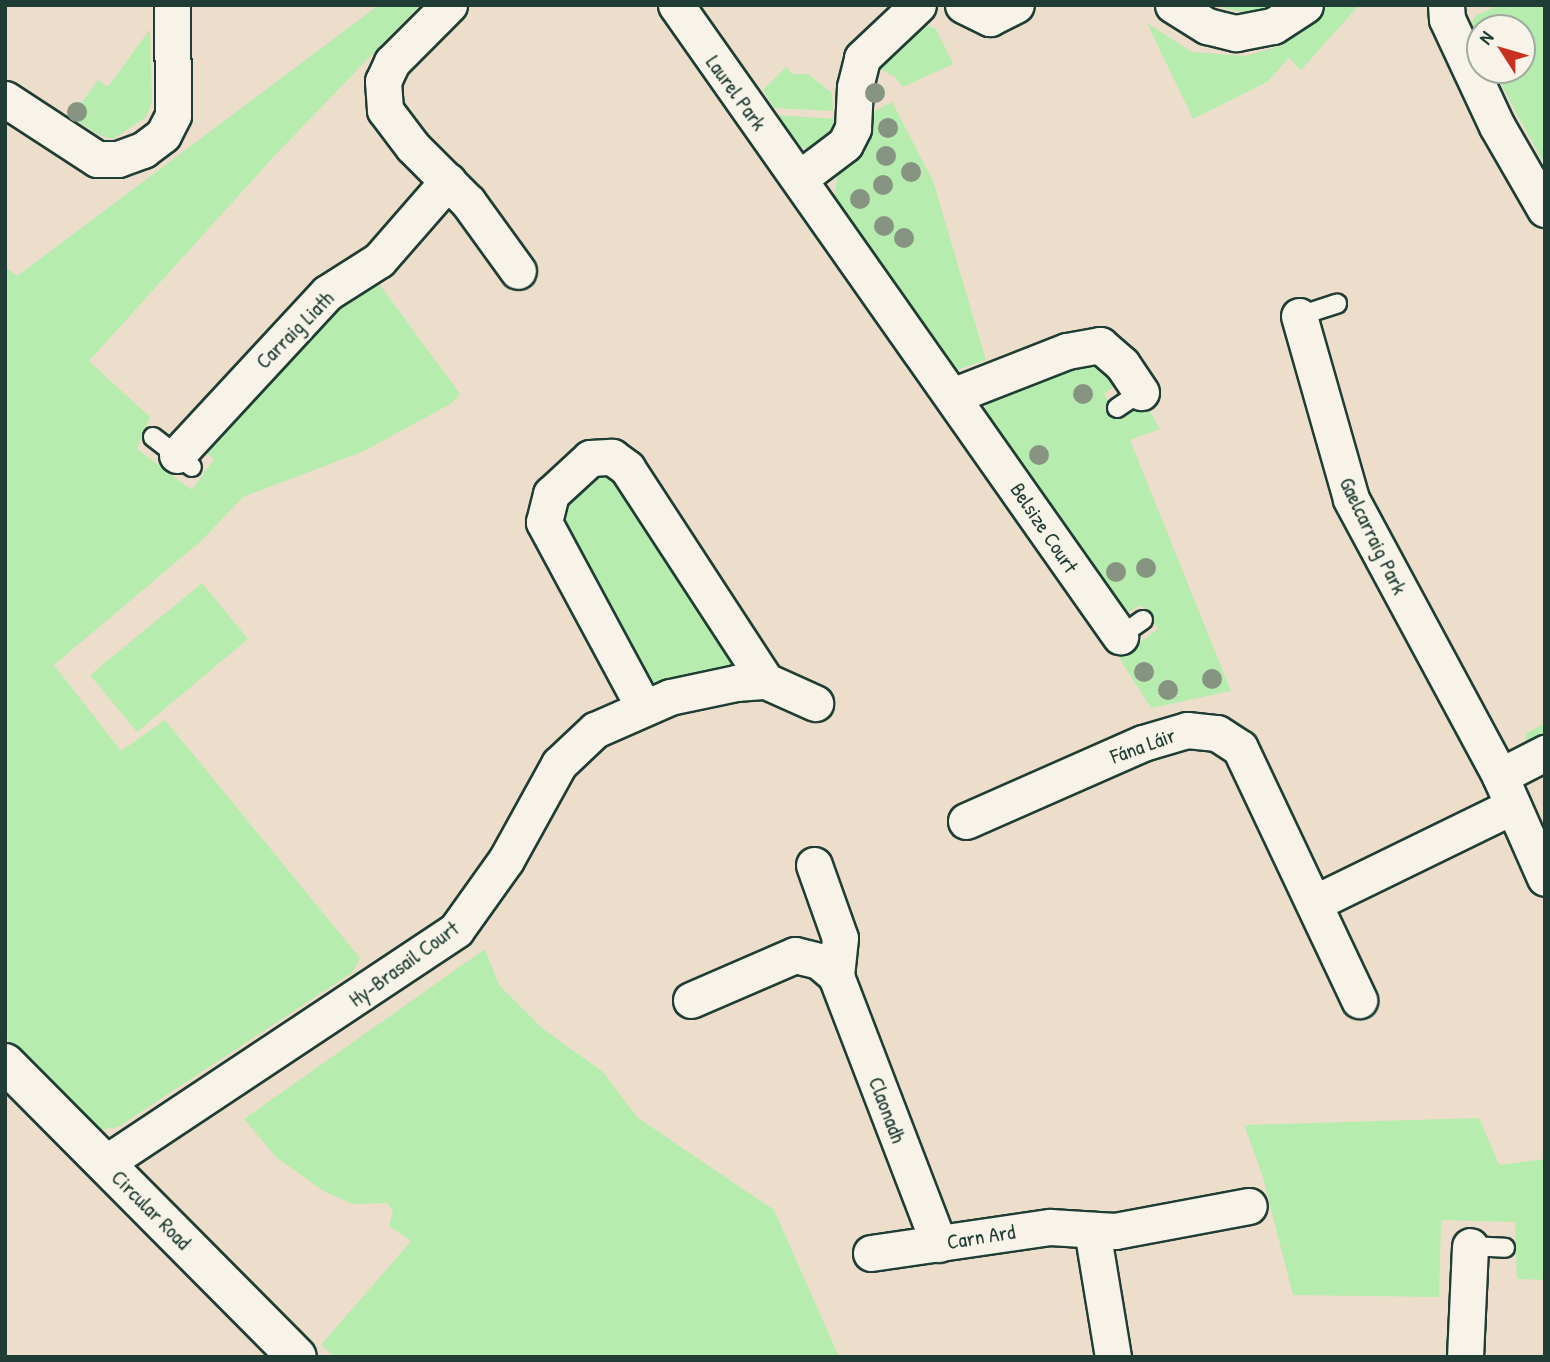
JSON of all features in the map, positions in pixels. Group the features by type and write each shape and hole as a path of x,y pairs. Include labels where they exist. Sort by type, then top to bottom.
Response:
{"street":[{"path":"5,99 97,159 118,159 143,150 163,135 173,116 172,5"},
{"path":"449,5 392,62 383,97 395,126 448,181 518,271"},
{"name":"Laurel Park","path":"676,5 747,111 800,178 831,224"},
{"path":"800,178 826,162 845,144 853,128 855,87 862,58 918,5"},
{"path":"963,5 990,18 1016,5"},
{"path":"1174,5 1207,26 1236,33 1273,26 1305,5"},
{"path":"1446,5 1447,19 1497,125 1545,209"},
{"name":"Carraig Liath","path":"174,453 327,293 379,260 448,181"},
{"name":"Belsize Court","path":"831,224 952,396 1131,628"},
{"name":"Gaelcarraig Park","path":"1299,316 1351,499 1507,791 1545,878"},
{"path":"952,396 1067,351 1100,345 1122,364 1129,400"},
{"path":"643,706 544,522 551,494 596,456 612,457 627,468 766,681 815,703"},
{"name":"Hy-Brasail Court","path":"104,1164 446,939 486,892 568,752 594,730 643,706 713,687 766,681"},
{"name":"Fána Láir","path":"966,821 1143,743 1186,730 1217,733 1240,748 1359,1000"},
{"path":"1314,903 1507,791 1545,753"},
{"name":"Claonadh","path":"814,865 840,938 836,976 939,1244"},
{"path":"691,1000 795,955 819,961 836,976"},
{"name":"Circular Road","path":"5,1063 297,1357"},
{"name":"Carn Ard","path":"871,1253 1049,1227 1092,1230 1138,1228 1249,1206"},
{"path":"1092,1230 1113,1357"},
{"path":"1465,1357 1469,1246"}],"lane":[{"name":"Gaelcarraig Park","path":"1299,316 1337,303"},
{"path":"1469,1246 1505,1248"}],"green space":[{"path":"379,5 420,5 277,153 89,361 150,417 137,449 192,490 214,459 201,448 342,303 377,281 460,394 452,403 364,451 243,497 201,541 54,665 121,751 165,720 360,958 353,972 118,1127 93,1131 5,1037 5,267 17,276"},
{"path":"1226,5 1276,5 1247,13 1223,8"},
{"path":"1328,5 1359,5 1301,70 1289,58 1267,82 1193,119 1147,23 1192,52 1245,56 1283,45"},
{"path":"1499,5 1545,5 1545,165 1501,84 1536,84 1536,14 1479,14"},
{"path":"920,22 936,29 953,64 903,87 895,77 873,65"},
{"path":"150,29 152,101 146,117 113,139 99,135 71,117 98,80 108,87"},
{"path":"786,67 793,74 808,74 832,93 833,111 774,108 763,90"},
{"path":"892,102 933,181 986,360 954,371 834,200 837,177 868,134 871,113"},
{"path":"772,115 840,119 837,130 808,149 793,144"},
{"path":"1089,355 1120,383 1104,394 1120,419 1146,405 1160,429 1130,440 1231,691 1151,708 1119,658 1158,629 1141,605 1125,614 983,417 988,397"},
{"path":"589,472 609,472 734,662 730,667 658,687 645,682 557,515"},
{"path":"202,583 248,639 137,732 90,675"},
{"path":"1545,723 1545,736 1527,745 1525,734"},
{"path":"485,949 499,985 543,1029 602,1071 638,1118 774,1210 839,1357 335,1357 321,1345 411,1241 389,1226 393,1212 387,1203 353,1204 325,1192 276,1157 244,1119"},
{"path":"1479,1118 1499,1165 1545,1159 1545,1280 1517,1279 1515,1222 1441,1220 1439,1297 1293,1295 1262,1174 1244,1125"}]}
